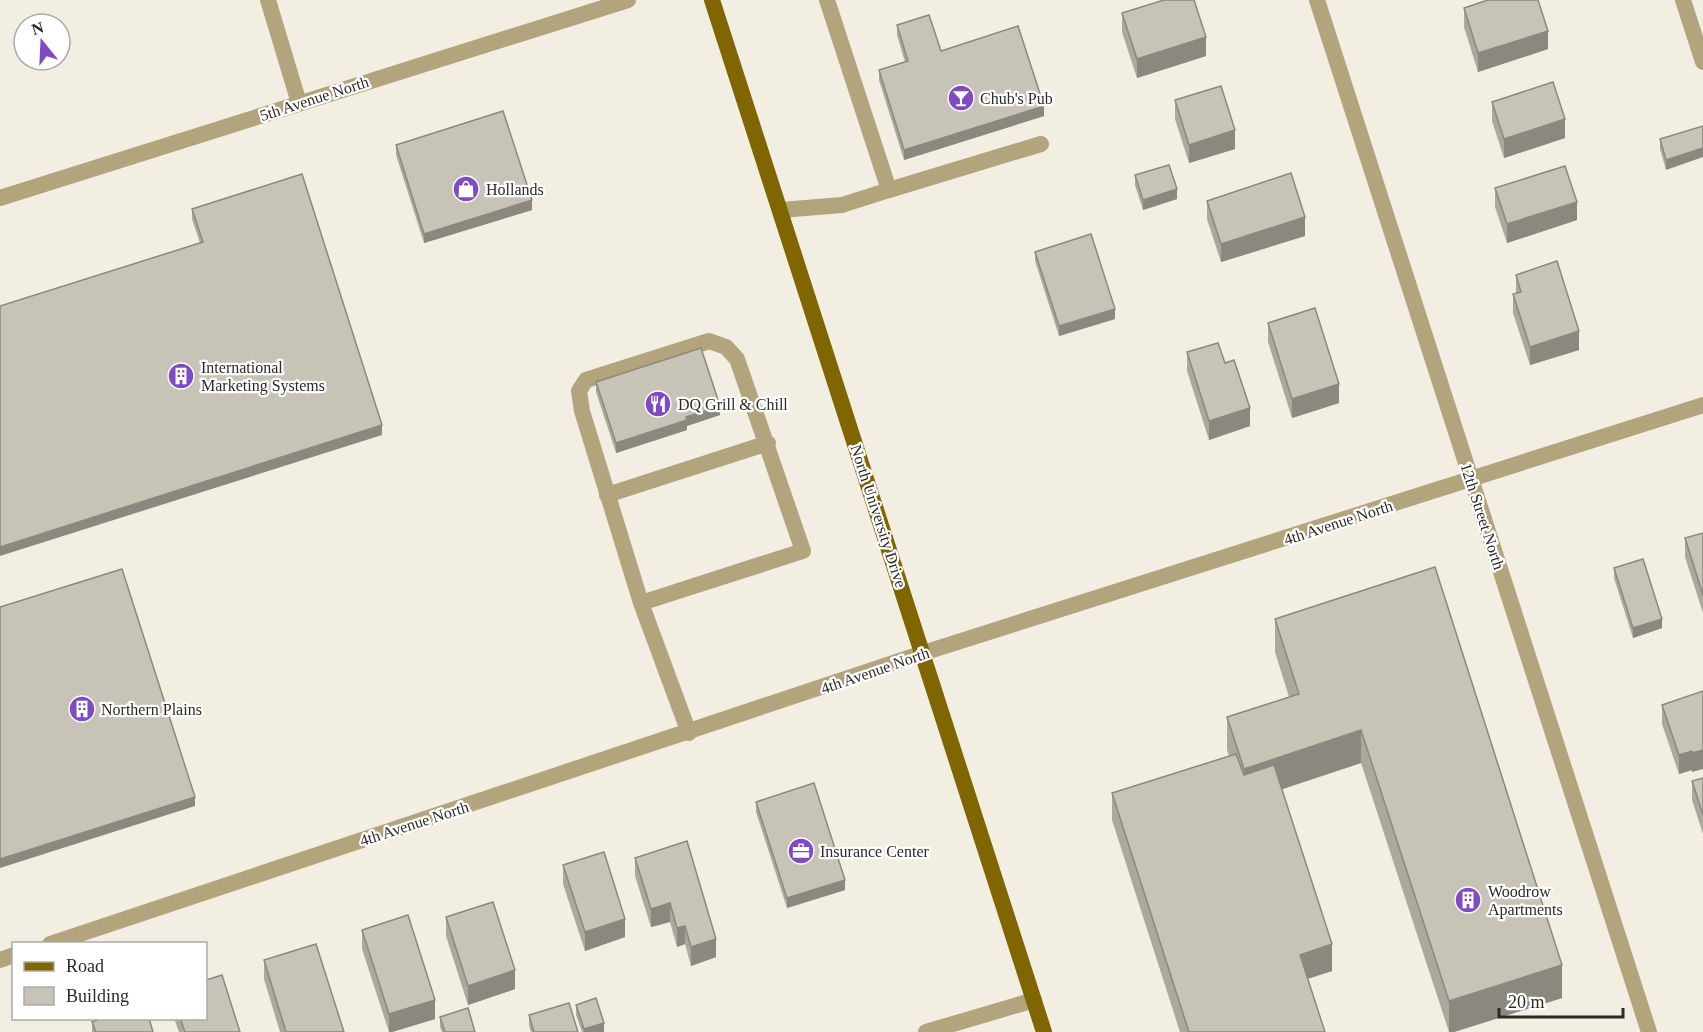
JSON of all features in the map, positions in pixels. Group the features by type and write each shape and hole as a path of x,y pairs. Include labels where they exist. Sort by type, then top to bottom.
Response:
{"main road":[{"name":"North University Drive","path":"712,0 1044,1032"}],"street":[{"path":"268,0 299,103"},
{"name":"5th Avenue North","path":"0,198 628,0"},
{"path":"827,0 889,190"},
{"name":"12th Street North","path":"1317,0 1649,1032"},
{"path":"1683,0 1703,62"},
{"path":"780,210 842,205 1041,144"},
{"path":"641,603 803,550 768,443 737,359 726,346 709,341 586,380 579,391 582,411 641,603 689,733"},
{"name":"4th Avenue North","path":"56,942 689,733 923,653 1703,405"},
{"path":"607,495 768,443"},
{"path":"926,1032 1034,1000"}],"building":[{"path":"1164,0 1194,0 1206,37 1137,59 1122,13"},
{"path":"1488,0 1538,0 1548,31 1478,53 1464,8"},
{"name":"Chub's Pub","path":"929,15 941,51 1018,26 1044,106 904,150 879,70 908,61 897,25"},
{"path":"1553,82 1565,119 1504,139 1492,102"},
{"path":"1221,86 1235,130 1189,145 1175,100"},
{"name":"Hollands","path":"503,111 532,200 424,234 396,145"},
{"path":"1703,126 1703,148 1666,160 1660,139"},
{"path":"1169,165 1177,189 1143,200 1135,175"},
{"path":"1565,166 1577,202 1507,224 1495,188"},
{"path":"1291,173 1305,217 1221,244 1207,201"},
{"name":"International Marketing Systems","path":"302,174 382,425 0,547 0,306 203,242 192,209"},
{"path":"1091,234 1115,309 1059,326 1035,252"},
{"path":"1557,261 1579,331 1530,347 1513,294 1521,292 1516,275"},
{"path":"1315,308 1339,384 1292,399 1268,323"},
{"path":"1218,343 1225,363 1234,360 1250,408 1209,421 1187,352"},
{"name":"DQ Grill & Chill","path":"701,348 720,406 686,417 687,420 616,443 596,382"},
{"path":"1703,533 1703,595 1685,538"},
{"path":"1643,559 1662,619 1633,628 1614,568"},
{"name":"Woodrow Apartments","path":"1435,567 1562,965 1449,1001 1361,730 1244,769 1227,717 1299,694 1275,619"},
{"name":"Northern Plains","path":"122,569 195,797 0,859 0,607"},
{"path":"1703,691 1703,750 1679,755 1662,705"},
{"path":"1236,754 1244,775 1274,765 1332,944 1300,955 1325,1032 1189,1032 1112,793"},
{"path":"1703,778 1703,815 1692,781"},
{"name":"Insurance Center","path":"814,783 845,880 787,898 756,802"},
{"path":"687,841 716,939 691,947 685,926 677,928 670,903 651,909 635,858"},
{"path":"604,852 625,919 585,932 563,865"},
{"path":"493,902 515,970 468,986 446,917"},
{"path":"408,915 435,1000 389,1014 362,930"},
{"path":"316,944 344,1032 286,1032 264,960"},
{"path":"222,975 240,1032 185,1032 181,1020 207,1020 207,980"},
{"path":"596,998 604,1023 584,1029 576,1005"},
{"path":"569,1003 578,1032 534,1032 529,1015"},
{"path":"468,1008 475,1032 445,1032 440,1017"},
{"path":"98,1020 150,1020 153,1032 96,1032 92,1022"}],"place":[{"name":"Chub's Pub","path":"961,98"},
{"name":"Hollands","path":"466,189"},
{"name":"International Marketing Systems","path":"181,376"},
{"name":"DQ Grill & Chill","path":"658,404"},
{"name":"Northern Plains","path":"82,709"},
{"name":"Insurance Center","path":"801,851"},
{"name":"Woodrow Apartments","path":"1468,900"}]}
